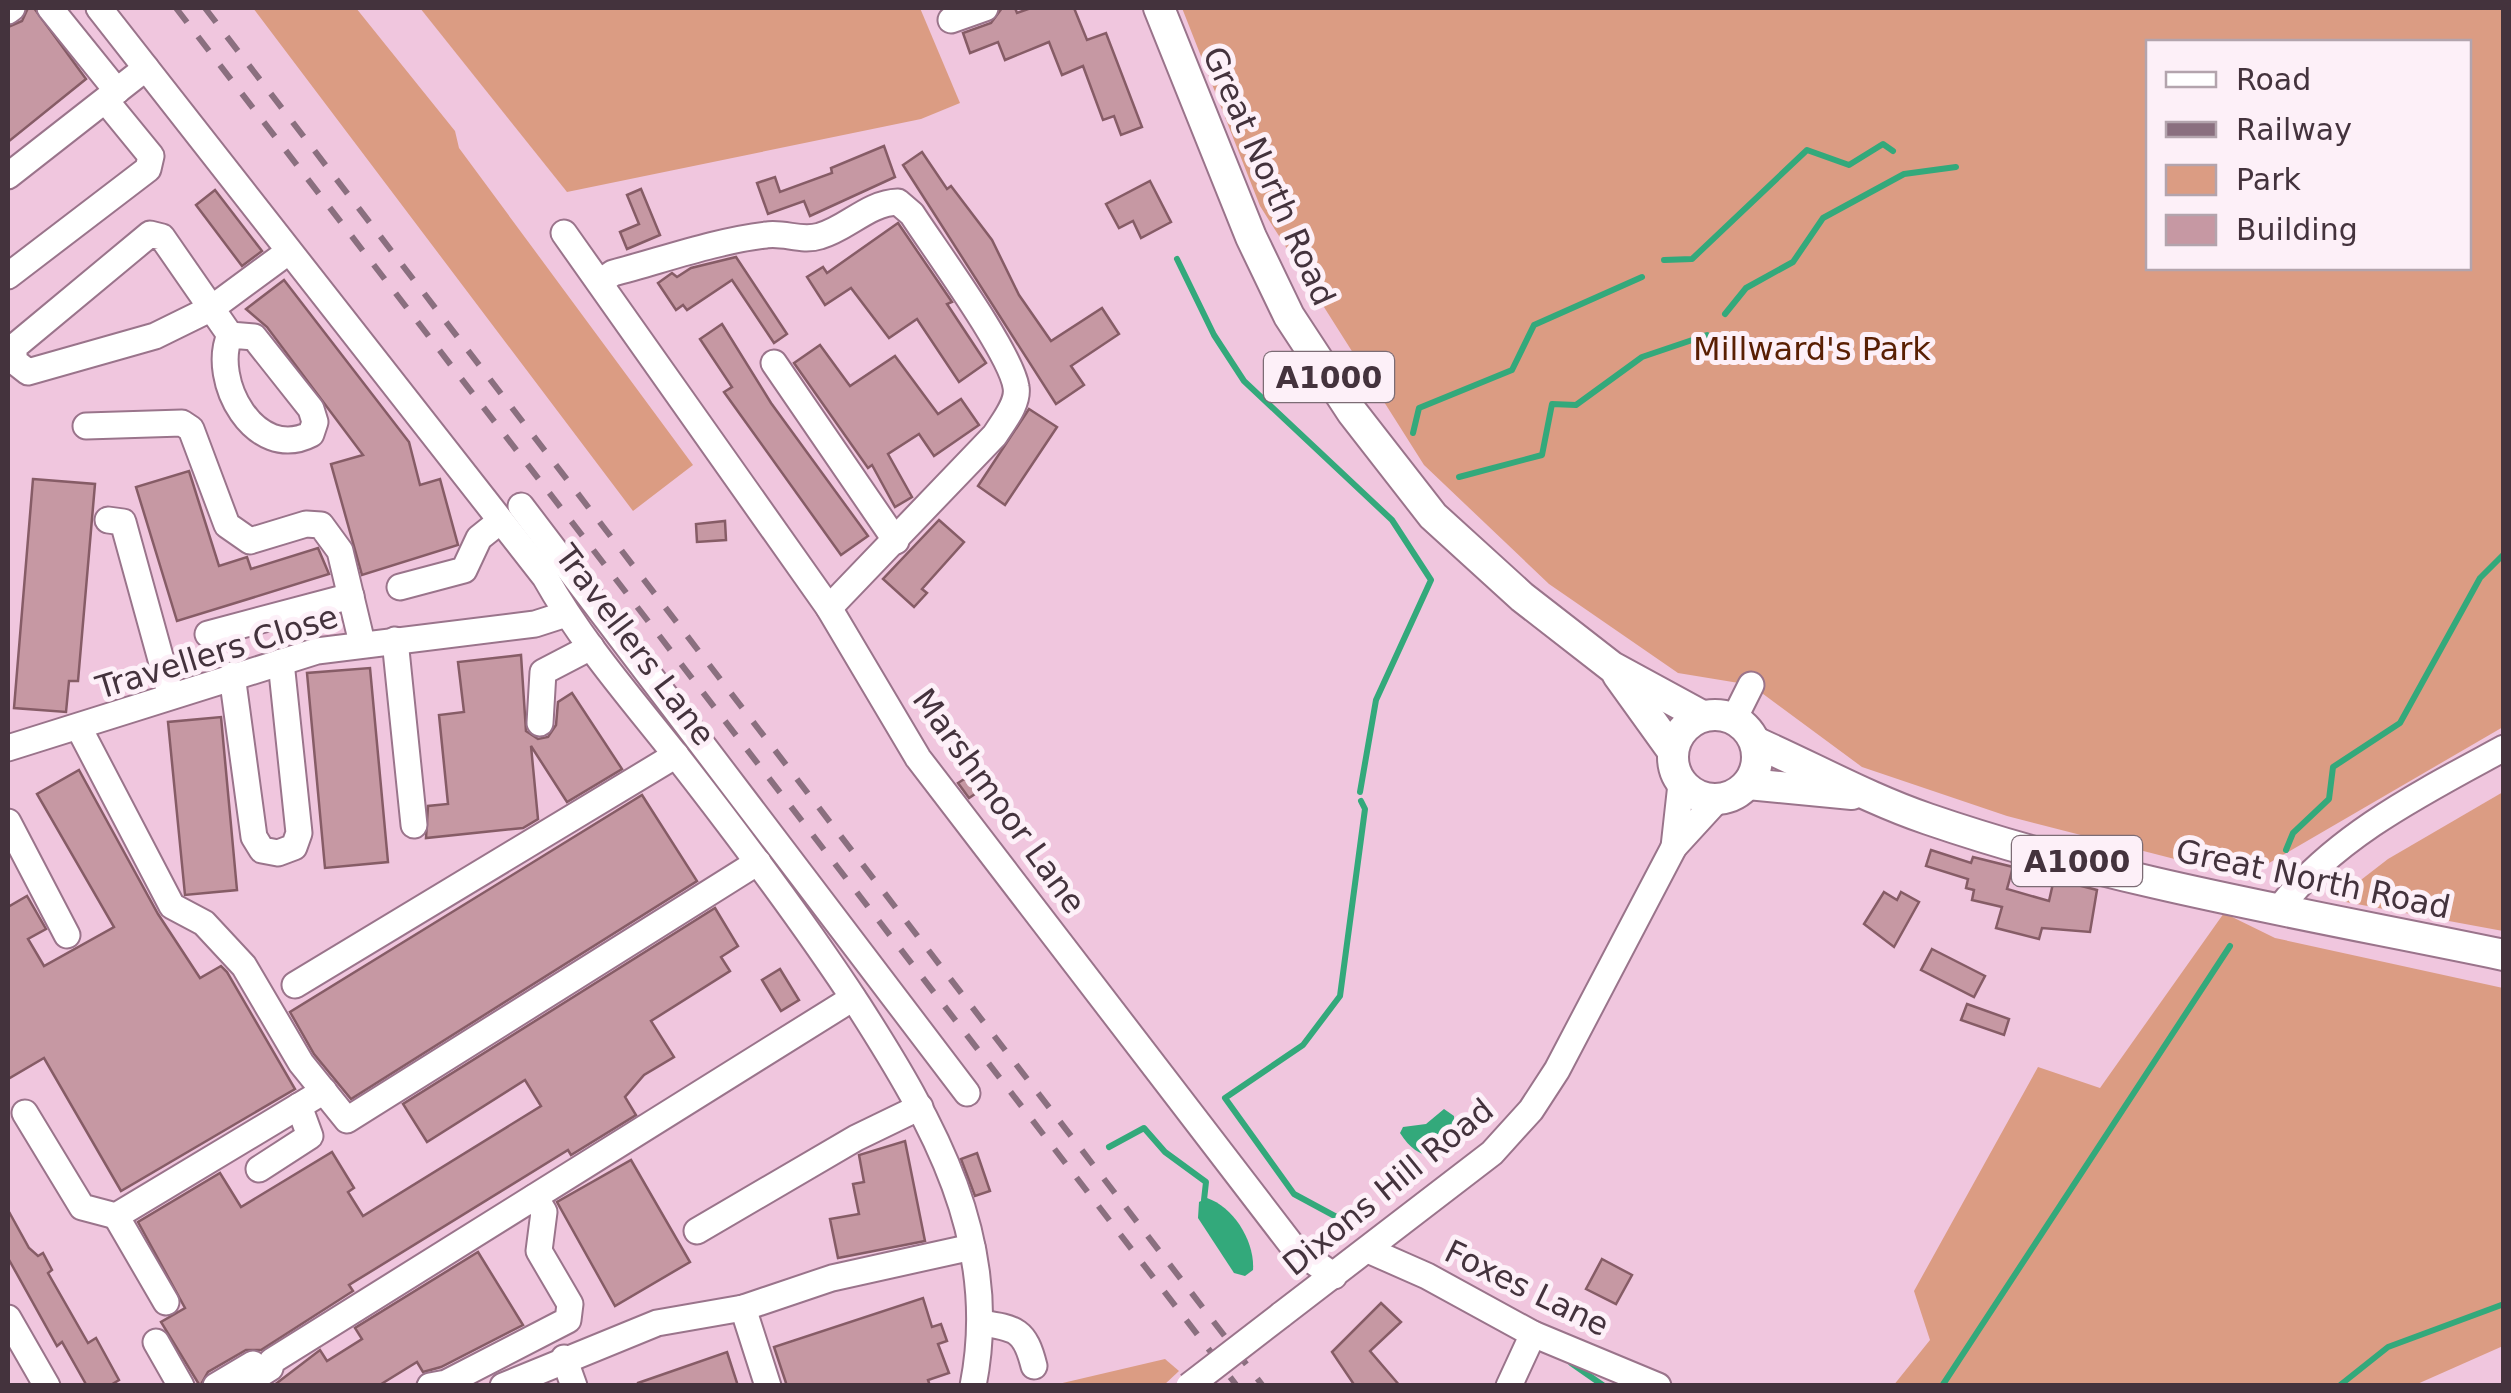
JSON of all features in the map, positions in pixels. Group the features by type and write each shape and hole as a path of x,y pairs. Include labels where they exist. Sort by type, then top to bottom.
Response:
{"main road":[{"name":"Great North Road","path":"1159,8 1288,316 1352,412 1433,516 1522,597 1612,667 1702,716"},
{"name":"Great North Road","path":"1612,667 1672,750"},
{"path":"1702,716 1734,718 1755,742 1756,770 1748,784 1718,800 1707,799 1681,784 1674,770 1672,750 1688,724 1702,716"},
{"name":"Great North Road","path":"1755,742 1924,818 1992,839 2279,908 2504,955"},
{"name":"Great North Road","path":"1748,784 1880,797"}],"street":[{"path":"8,276 148,169 150,156 50,8"},
{"name":"Travellers Lane","path":"98,8 546,577 566,614 764,871 853,998 940,1142 960,1197 972,1246 981,1323 973,1386"},
{"path":"951,20 986,8"},
{"path":"8,176 146,68"},
{"path":"600,282 613,273 744,239 771,234 801,240 824,235 883,202 898,202 912,214 1003,356 1017,388 1011,410 995,435 829,608"},
{"name":"Marshmoor Lane","path":"564,233 829,608 918,758 1294,1248 1334,1276"},
{"path":"230,335 212,308 162,236 150,234 14,347 14,361 28,372 155,336 212,308 288,252"},
{"path":"774,364 896,541"},
{"path":"86,426 182,423 191,429 228,525 250,540 306,524 321,526 340,551 362,643"},
{"path":"522,506 967,1093"},
{"path":"108,520 123,522 171,696"},
{"path":"400,587 464,570 480,538 500,522"},
{"path":"208,634 351,596"},
{"name":"Travellers Close","path":"8,748 281,662 362,643 536,624 566,614"},
{"path":"396,640 414,826"},
{"path":"540,723 543,672 591,647"},
{"path":"608,670 632,653"},
{"path":"232,676 254,837 262,850 278,853 294,848 298,833 281,662"},
{"path":"1734,718 1751,685"},
{"path":"79,728 172,906 204,923 244,966 300,1063 347,1120 764,871 794,862"},
{"path":"2279,908 2301,880 2405,802 2504,748"},
{"path":"295,985 546,837 676,755"},
{"name":"Dixons Hill Road","path":"1674,847 1681,784"},
{"name":"Dixons Hill Road","path":"1189,1386 1492,1154 1530,1110 1557,1070 1674,847 1718,800"},
{"path":"8,822 67,934"},
{"path":"216,1386 260,1360 272,1361 853,998"},
{"path":"116,1216 324,1091"},
{"path":"259,1169 310,1136 299,1106"},
{"path":"697,1231 856,1138 920,1108"},
{"path":"25,1113 82,1207 116,1216 166,1302"},
{"path":"424,1380 446,1383 568,1320 570,1304 539,1251 544,1212 535,1196"},
{"path":"503,1386 657,1323 743,1308 832,1278 972,1246"},
{"path":"1288,1310 1294,1248"},
{"name":"Foxes Lane","path":"1368,1250 1427,1276 1533,1334 1658,1386"},
{"path":"743,1308 768,1386"},
{"path":"8,1318 46,1386"},
{"path":"981,1323 1010,1323 1028,1341 1034,1366"},
{"path":"1509,1386 1533,1334"},
{"path":"156,1342 181,1386"},
{"path":"564,1358 574,1386"},
{"path":"240,1386 270,1368 272,1361"}],"green space":[{"path":"253,8 356,8 455,131 459,148 693,465 633,511"},
{"path":"420,8 920,8 960,103 921,119 567,192"},
{"name":"Millward's Park","path":"1182,8 2503,8 2503,727 2245,877 2007,816 1862,767 1751,685 1678,673 1549,584 1424,465 1260,206"},
{"path":"2503,792 2503,931 2335,900 2388,859"},
{"path":"2224,913 2275,938 2503,988 2503,1346 2415,1385 1893,1386 1930,1340 1914,1291 2038,1067 2100,1088"},
{"path":"1165,1359 1179,1371 1164,1385 1054,1385"}],"shaded area":[{"path":"1444,1109 1454,1116 1450,1142 1436,1154 1418,1152 1400,1133 1403,1127 1426,1124"},
{"path":"1207,1198 1234,1217 1246,1237 1253,1270 1245,1276 1234,1273 1198,1218 1199,1202"}],"building":[{"path":"28,8 34,8 86,79 8,142 8,27 22,21"},
{"path":"1002,8 1015,8 1017,13 1031,8 1074,8 1087,40 1106,33 1142,127 1121,135 1114,116 1103,120 1083,66 1062,75 1049,42 1005,60 998,42 970,53 963,33 991,23"},
{"path":"884,146 895,177 810,216 804,201 768,214 757,183 775,177 780,192 832,173 831,168"},
{"path":"922,152 947,189 951,186 992,240 1019,295 1051,341 1102,308 1119,334 1071,366 1084,385 1056,404 903,165"},
{"path":"1150,181 1171,222 1141,238 1133,221 1119,228 1106,204"},
{"path":"641,189 660,235 627,249 620,232 639,224 627,195"},
{"path":"215,190 262,251 242,266 196,205"},
{"path":"898,223 952,302 947,304 986,363 959,382 917,319 889,338 851,288 825,305 807,277 823,267 827,273"},
{"path":"736,257 787,334 774,343 732,280 687,310 683,305 676,310 658,283 672,273 677,277 691,268"},
{"path":"284,280 409,442 420,485 440,479 458,545 362,575 331,464 363,455 267,327 246,309"},
{"path":"722,324 771,403 868,536 841,555 724,392 732,387 700,339"},
{"path":"820,345 850,386 895,356 938,414 961,399 979,425 934,456 919,434 888,454 912,497 895,507 872,465 868,468 794,363"},
{"path":"1029,409 1057,427 1005,505 978,486"},
{"path":"189,471 219,566 247,557 251,569 318,548 329,574 177,621 136,487"},
{"path":"33,479 95,484 78,681 69,681 66,712 14,708"},
{"path":"939,520 964,542 922,589 927,593 914,607 883,579"},
{"path":"725,521 726,540 697,542 696,524"},
{"path":"521,655 526,731 538,739 548,737 556,725 558,702 572,693 622,769 567,802 531,746 538,819 523,828 426,838 428,806 448,804 439,715 464,712 458,662"},
{"path":"370,668 388,862 325,868 307,673"},
{"path":"221,717 237,890 185,895 168,722"},
{"path":"983,767 993,782 969,798 958,783"},
{"path":"79,770 158,914 200,978 221,966 227,972 295,1089 121,1191 44,1058 8,1079 8,907 27,896 46,929 28,939 44,966 114,927 37,794"},
{"path":"642,795 697,881 351,1099 314,1054 290,1012"},
{"path":"1931,850 1971,863 1973,857 2013,867 2007,889 2049,901 2054,879 2097,890 2090,932 2042,928 2039,939 1996,928 2002,907 1972,900 1974,890 1966,888 1968,879 1926,866"},
{"path":"1884,892 1897,900 1901,892 1919,902 1894,947 1864,924"},
{"path":"715,908 738,946 721,957 730,971 651,1021 674,1057 644,1075 625,1097 636,1115 571,1155 568,1150 349,1285 353,1291 261,1350 246,1350 208,1372 200,1386 161,1322 185,1308 138,1222 220,1173 241,1207 332,1152 354,1188 348,1192 363,1216 541,1106 525,1080 427,1142 403,1104"},
{"path":"1932,949 1985,976 1974,997 1921,970"},
{"path":"780,969 799,1000 781,1011 762,980"},
{"path":"1967,1004 2009,1019 2004,1035 1961,1020"},
{"path":"905,1141 925,1241 838,1258 830,1219 859,1214 853,1184 864,1182 859,1155"},
{"path":"977,1153 990,1191 975,1196 961,1159"},
{"path":"631,1160 690,1262 615,1306 557,1202"},
{"path":"8,1210 29,1248 38,1256 43,1253 52,1270 48,1273 88,1343 96,1338 119,1380 109,1386 87,1386 62,1342 57,1346 8,1258"},
{"path":"478,1252 523,1325 441,1367 423,1372 417,1362 378,1386 273,1386 320,1350 327,1361 362,1339 355,1328"},
{"path":"1602,1259 1632,1275 1616,1304 1586,1289"},
{"path":"923,1298 932,1327 941,1324 947,1341 938,1344 949,1373 928,1380 930,1386 787,1386 774,1347"},
{"path":"1381,1303 1401,1322 1370,1351 1400,1386 1355,1386 1332,1352"},
{"path":"727,1352 738,1386 638,1386 638,1383"}],"waterway":[{"path":"1664,260 1692,259 1807,150 1849,165 1883,144 1893,151"},
{"path":"1725,314 1746,288 1793,262 1823,218 1904,174 1956,167"},
{"path":"1177,259 1214,335 1244,381 1392,520 1431,580 1376,700 1360,792"},
{"path":"1413,433 1419,408 1512,370 1534,325 1642,277"},
{"path":"1459,477 1542,455 1552,404 1576,405 1642,357 1707,335"},
{"path":"2286,850 2293,833 2329,799 2333,767 2400,723 2480,578 2504,554"},
{"path":"1344,1221 1294,1194 1225,1098 1303,1045 1340,996 1365,809 1361,801"},
{"path":"1942,1386 2230,946"},
{"path":"1109,1147 1144,1128 1165,1152 1206,1182 1204,1200"},
{"path":"2339,1386 2388,1347 2504,1304"},
{"path":"1571,1363 1604,1386"}],"railway":[{"path":"176,8 1237,1386"},
{"path":"205,8 1263,1386"}]}
